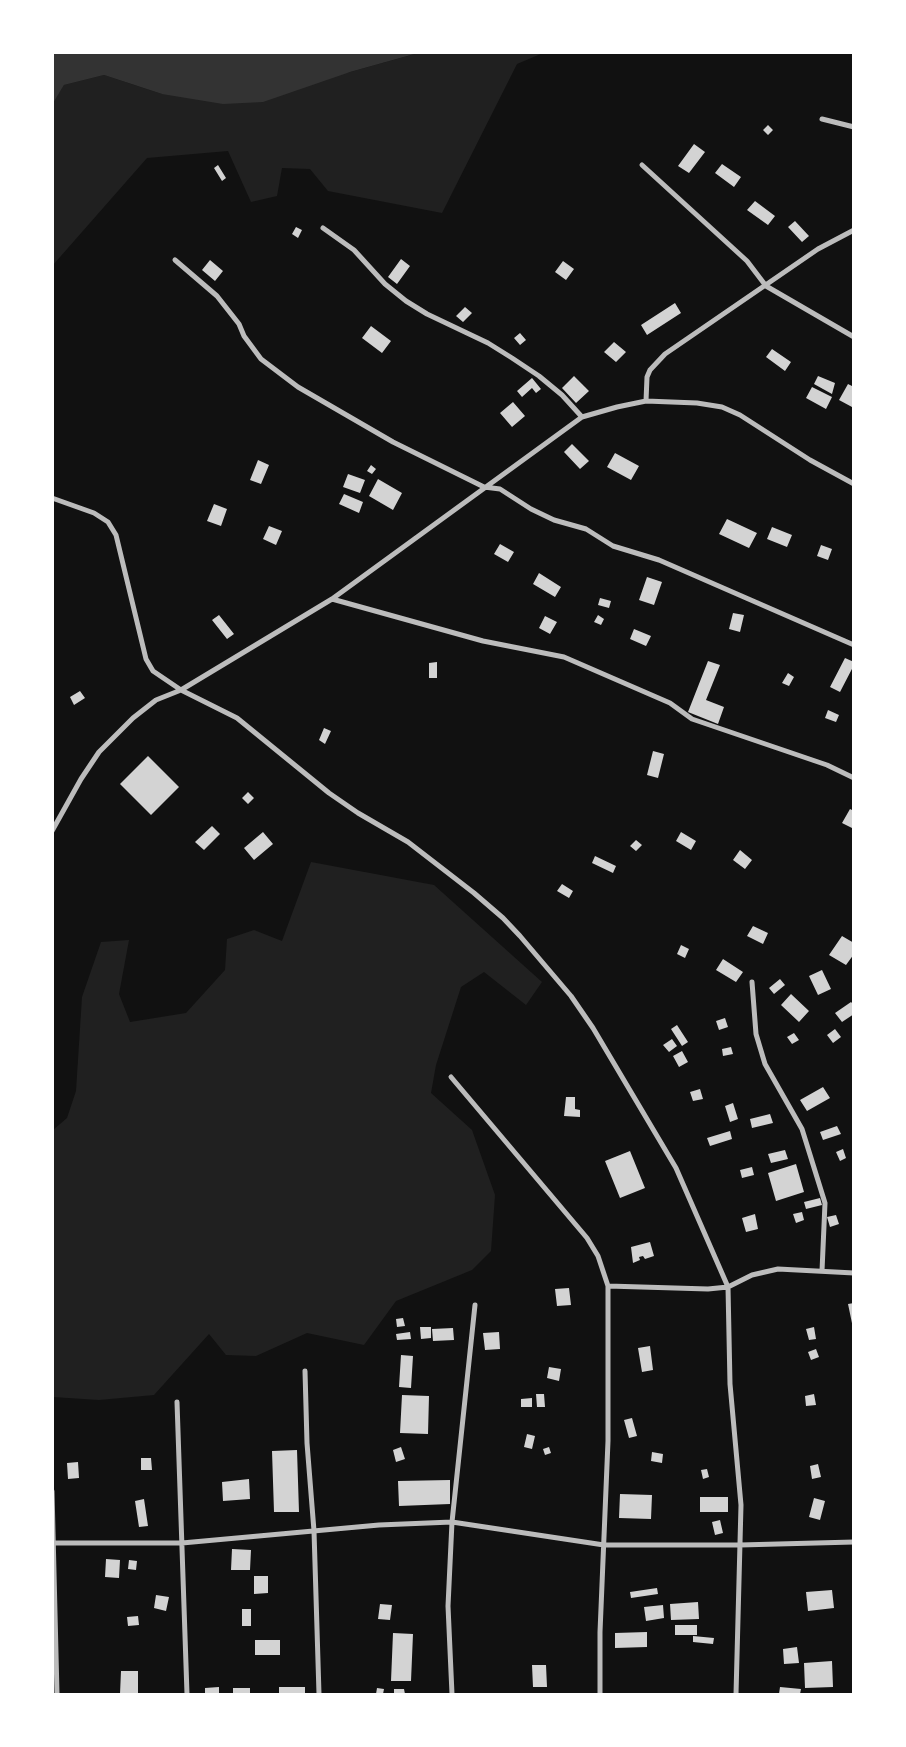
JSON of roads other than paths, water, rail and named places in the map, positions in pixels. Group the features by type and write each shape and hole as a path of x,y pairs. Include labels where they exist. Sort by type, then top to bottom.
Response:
{"street":[{"path":"822,120 854,126"},
{"path":"642,165 747,261 766,286 854,337"},
{"path":"322,228 354,250 385,284 406,301 427,314 488,343 512,358 539,376 562,395 582,417"},
{"path":"646,401 647,377 656,362 818,249 854,230"},
{"path":"175,260 217,296 240,324 244,336 261,359 298,387 393,442 484,487 500,489 531,509 554,520 586,528 614,546 659,560 854,645"},
{"path":"52,831 81,779 100,752 140,712 156,700 181,690 332,599 582,417 646,401 697,403 722,407 740,415 810,460 854,484"},
{"path":"52,498 94,514 108,522 116,535 146,659 153,671 181,690 229,713 250,726 265,742 329,793 358,813 408,842 503,918 570,996 593,1028 667,1152 676,1168 728,1287 730,1384 740,1505 736,1694"},
{"path":"332,599 483,641 564,657 665,700 692,719 827,765 854,778"},
{"path":"752,982 756,1034 764,1064 802,1129 825,1204 822,1271"},
{"path":"451,1077 587,1238 598,1256 608,1286 608,1441 600,1694"},
{"path":"608,1286 708,1289 728,1287 752,1274 778,1269 854,1273"},
{"path":"452,1694 448,1606 452,1522 475,1305"},
{"path":"305,1371 307,1443 314,1531 319,1694"},
{"path":"177,1402 187,1694"},
{"path":"52,1490 56,1694"},
{"path":"53,1543 182,1543 379,1524 452,1522 604,1545 740,1545 854,1542"}]}
